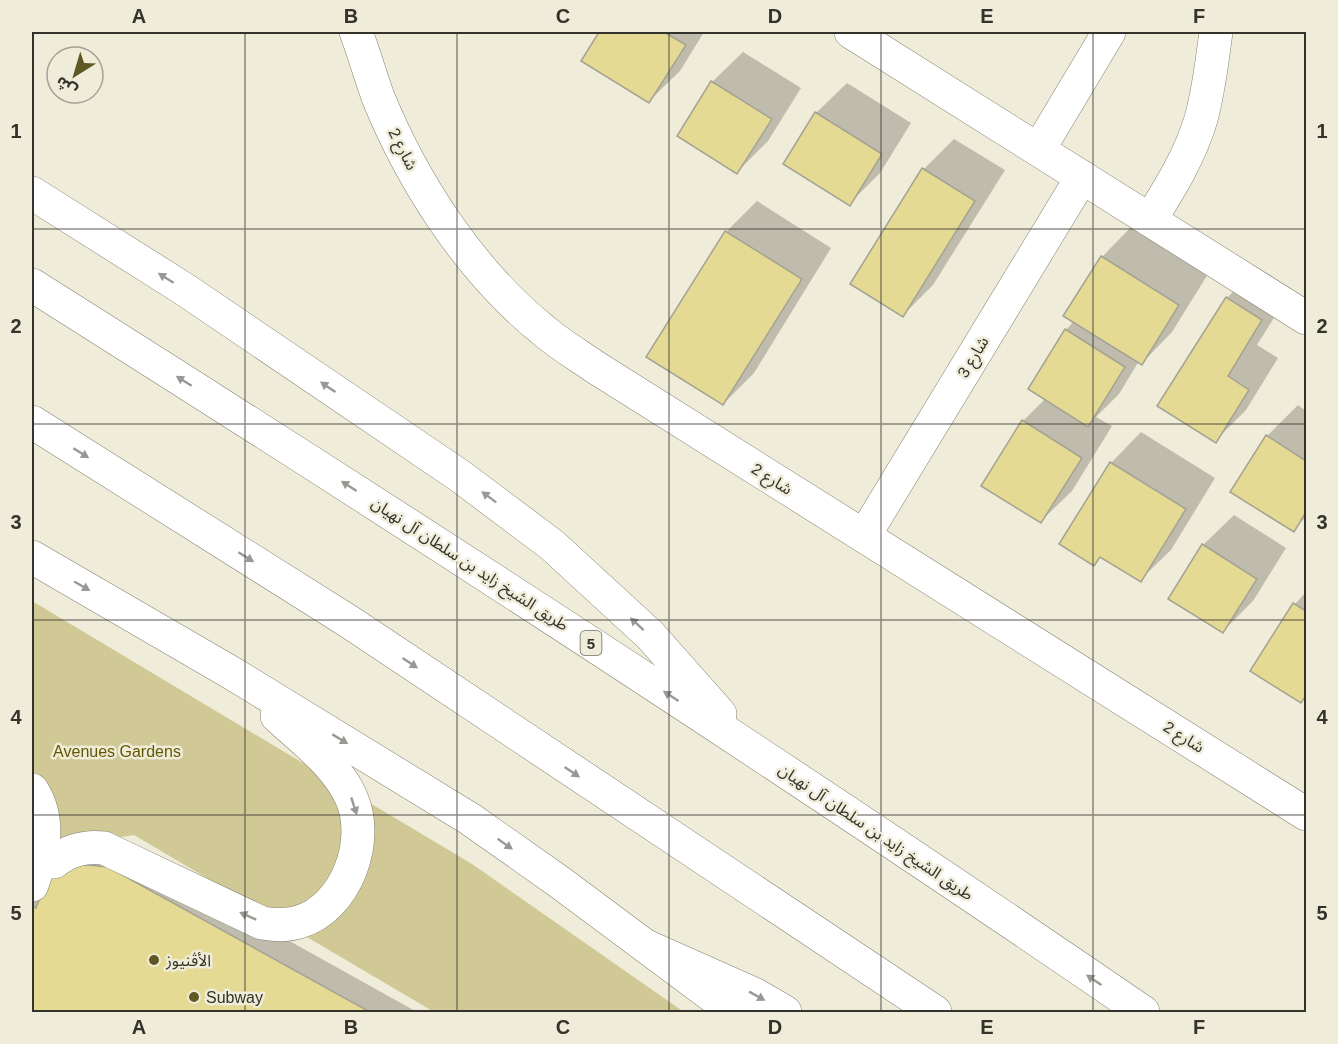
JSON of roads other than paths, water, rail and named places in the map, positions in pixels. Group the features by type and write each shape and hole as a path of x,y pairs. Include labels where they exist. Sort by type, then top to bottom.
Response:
{"main road":[{"name":"شارع 2","path":"356,32 378,95 401,148 431,201 462,246 501,290 543,330 595,367 1306,814"},
{"path":"851,32 1306,318"},
{"path":"1038,149 1109,32"},
{"path":"1150,220 1180,170 1200,121 1211,75 1213,32"},
{"name":"شارع 3","path":"864,536 1082,177"},
{"path":"32,193 184,289 460,476 552,545 650,635 747,745"},
{"name":"طريق الشيخ زايد بن سلطان آل نهيان","path":"32,285 348,485 747,745 1136,1008 1161,1012"},
{"path":"32,422 348,621 934,1012"},
{"path":"32,557 230,672 470,819 735,1012"},
{"path":"43,873 64,854 90,847 104,848 262,923 280,925 298,923 314,916 328,905 355,861 359,840 358,818 352,798 341,779 327,763 230,672"},
{"path":"32,790 41,809 45,840 42,855 43,873"},
{"path":"646,946 754,994 785,1012"}],"place":[{"name":"الأڤنيوز","path":"154,960"},
{"name":"Subway","path":"194,997"}],"park label":[{"name":"Avenues Gardens","path":"117,751"}]}
